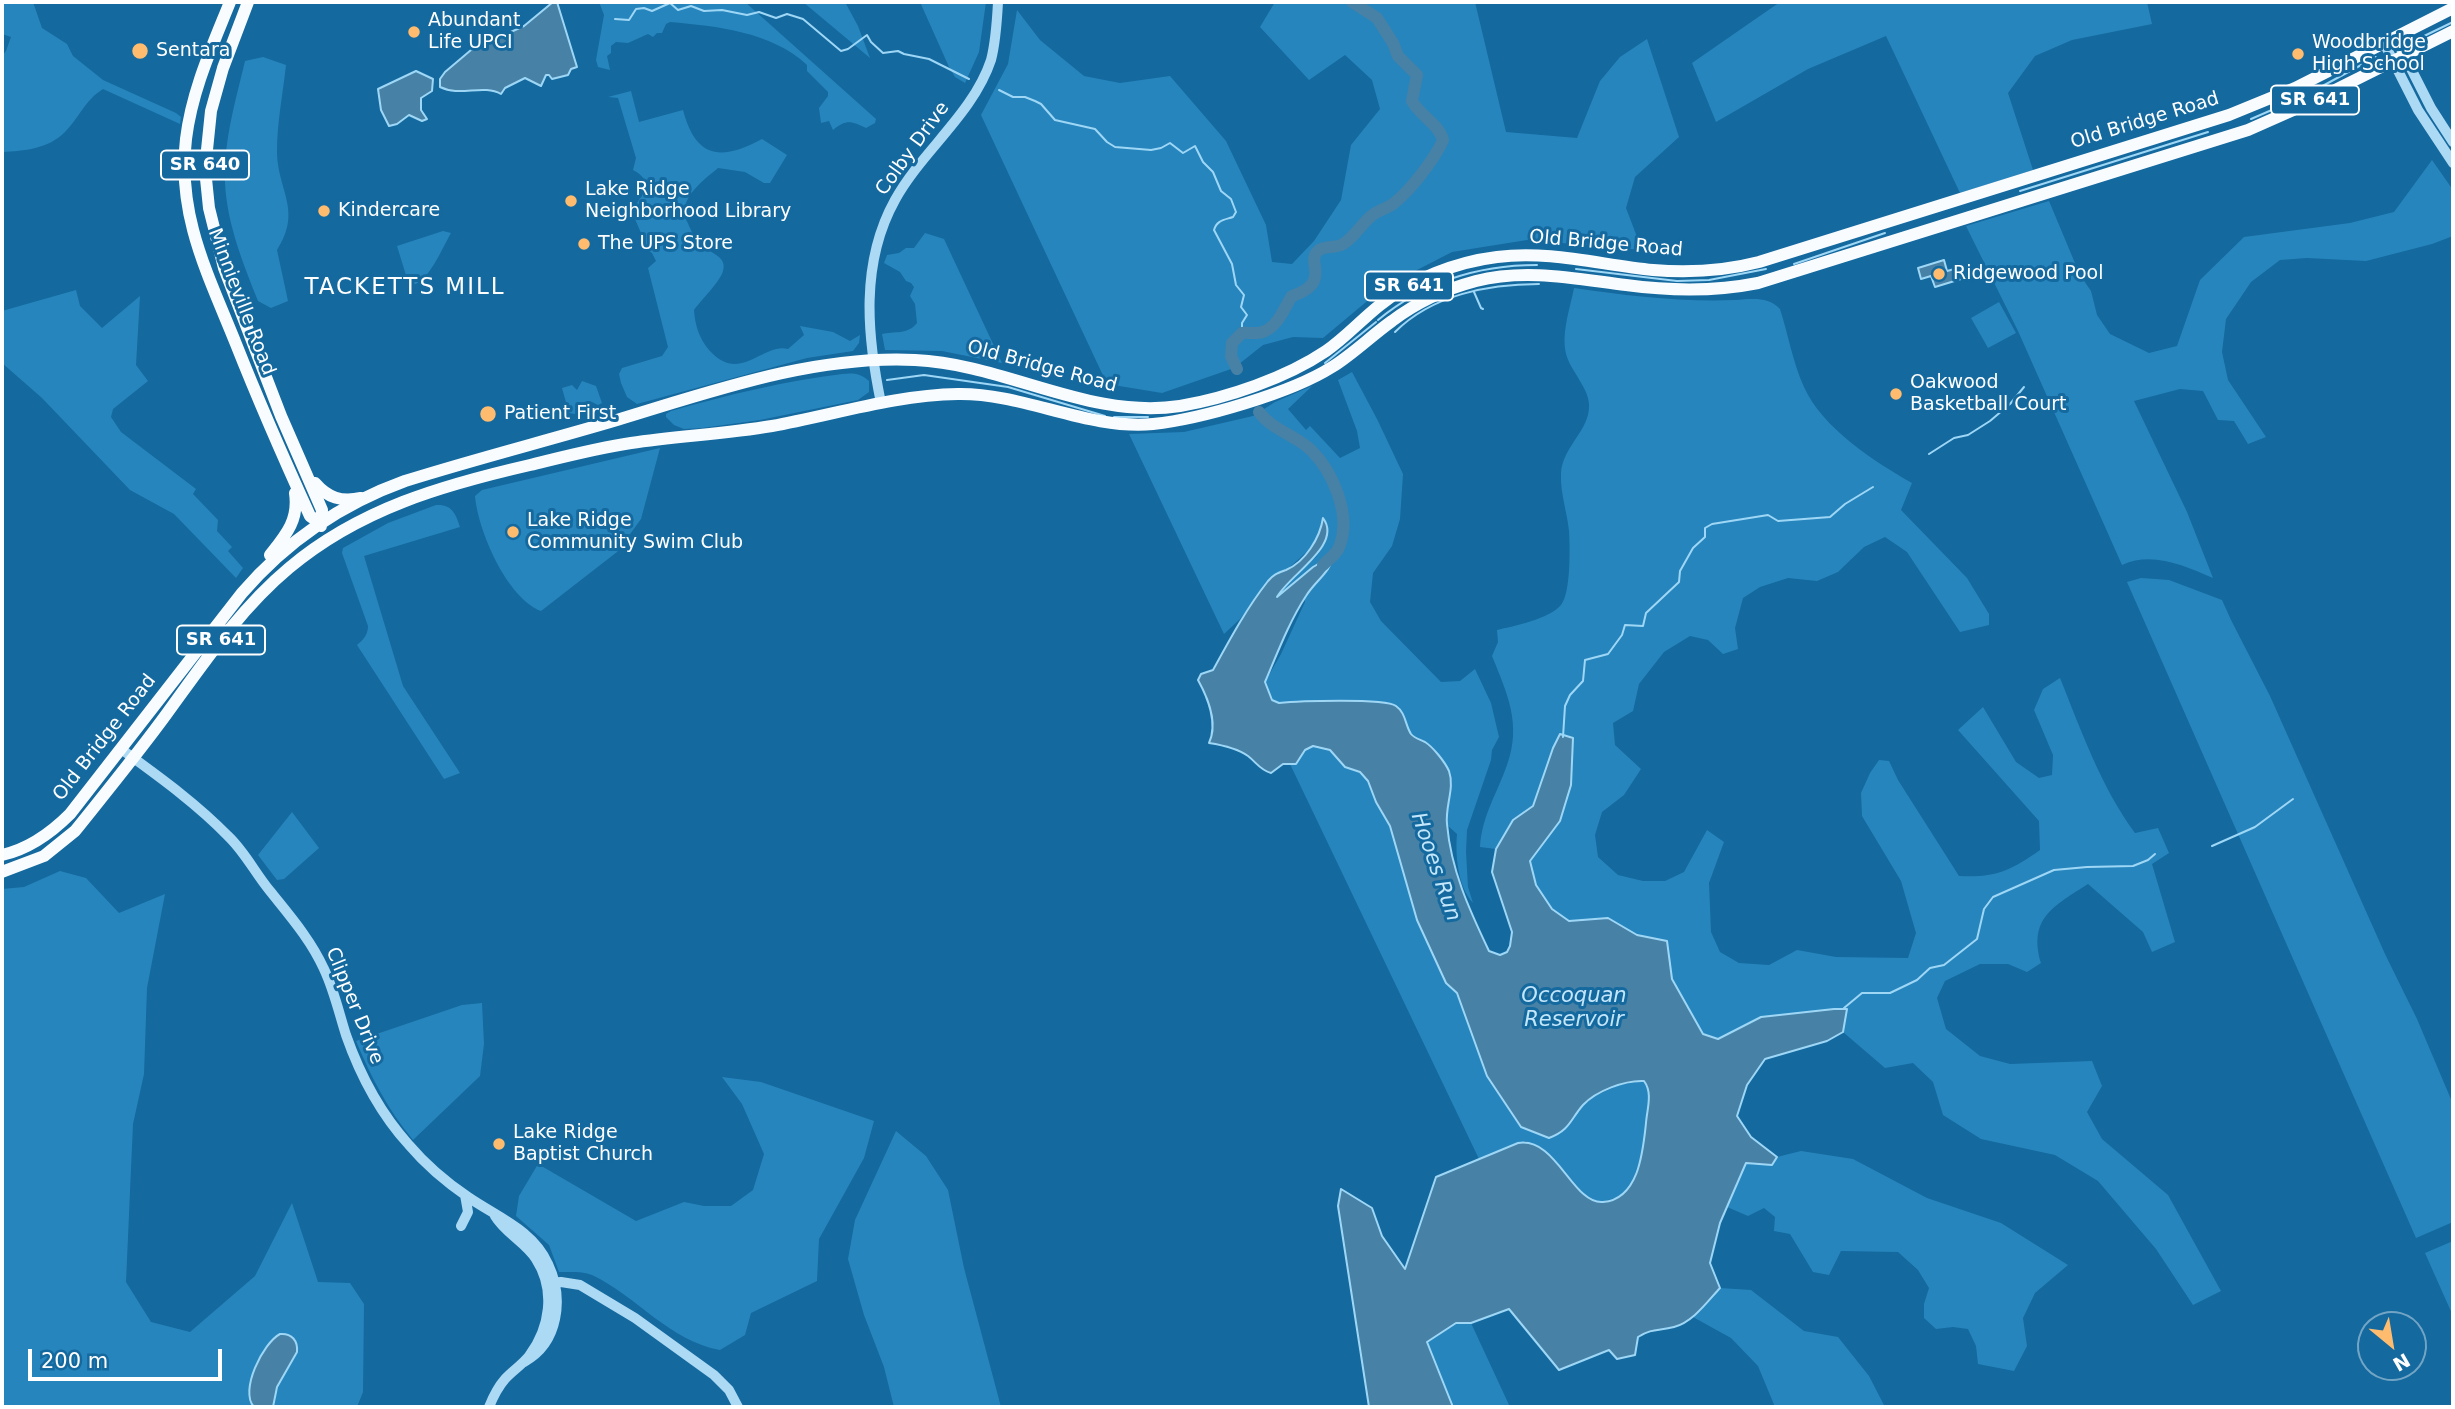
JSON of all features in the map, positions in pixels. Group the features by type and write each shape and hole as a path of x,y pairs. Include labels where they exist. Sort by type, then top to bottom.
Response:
{"main road":[{"name":"Minnieville Road","path":"230,2 204,64 193,101 186,146 186,196 194,239 207,278 310,516 320,523"},
{"name":"Minnieville Road","path":"248,2 223,68 211,111 205,169 209,208 224,268 281,416 322,510 320,523 327,540"},
{"name":"Old Bridge Road","path":"2,855 34,843 58,826 252,581 281,553 320,523 370,495 423,476 747,382 816,367 873,360 915,360 962,365 1087,400 1126,408 1189,404 1266,381 1301,366 1336,344 1397,293 1428,277 1456,267 1486,259 1516,256 1551,257 1676,271 1708,271 1747,265 2229,115 2295,88 2453,8"},
{"name":"Old Bridge Road","path":"2,872 31,862 66,841 133,758 222,639 249,607 287,570 327,540 379,510 422,494 497,473 626,443 738,431 881,403 932,396 979,394 1014,399 1110,423 1145,425 1191,418 1313,378 1338,363 1404,312 1433,296 1472,282 1499,276 1531,275 1650,288 1702,290 1758,283 2248,130 2453,31"},
{"path":"619,419 626,443"},
{"path":"307,475 324,493 332,497 348,500 370,495"},
{"path":"252,581 293,524 296,508 293,479"}],"street":[{"name":"Colby Drive","path":"881,403 873,360 869,305 874,258 883,225 901,190 981,84 992,57 999,2"},
{"path":"2390,40 2426,122 2453,163"},
{"path":"2399,59 2453,142"},
{"name":"Clipper Drive","path":"121,749 186,798 229,836 295,921 324,969 358,1066 396,1130 415,1152 464,1195 495,1216 508,1220 534,1242 547,1260 549,1305 543,1330 524,1362 505,1378 489,1407"},
{"path":"461,1226 468,1212 464,1195"},
{"path":"550,1282 570,1283 590,1290 635,1318 714,1375 729,1390 738,1407"}],"shaded area":[{"path":"2,2 33,2 42,28 67,44 73,56 103,80 176,113 181,117 180,124 103,89 91,98 70,127 58,138 35,148 2,152 2,56 11,37 2,34"},
{"path":"599,2 745,2 876,119 875,123 866,128 845,123 833,130 829,121 821,123 819,108 828,92 807,71 807,65 777,45 725,29 670,22 662,33 653,37 648,34 628,43 616,42 607,56 610,70 598,67 596,60 604,15"},
{"path":"803,2 845,2 870,58"},
{"path":"920,2 986,2 979,52 965,83 955,77 949,67"},
{"path":"1275,2 1475,2 1506,132 1577,138 1600,81 1620,57 1647,39 1679,137 1635,177 1626,208 1642,250 1527,240 1452,252 1384,287 1323,338 1293,337 1263,345 1234,368 1162,393 1107,384 981,115 1008,64 1017,10 1040,40 1084,76 1120,83 1170,76 1226,141 1266,225 1272,262 1292,264 1314,241 1341,200 1351,145 1380,109 1372,80 1345,55 1309,80 1260,27"},
{"path":"1780,2 2147,2 2152,24 2072,40 2035,56 2008,93 2033,170 1960,193 1886,36 1808,69 1716,122 1692,63"},
{"path":"263,57 286,65 277,151 287,200 288,223 277,250 288,301 271,308 258,301 247,272 232,228 225,183 228,137 245,61"},
{"path":"631,91 639,122 683,110 695,138 703,147 712,151 734,151 762,139 787,155 770,183 764,183 745,172 718,168 695,189 687,202 685,217 695,238 700,245 720,258 724,266 718,280 694,310 698,331 709,350 720,360 731,364 741,363 779,348 788,349 804,335 800,326 833,332 850,341 860,335 859,343 853,351 807,358 637,404 627,397 619,374 622,368 662,356 668,347 648,268 656,261 652,253 643,247 641,233 632,212 644,190 644,180 633,170 636,158 618,98 608,97"},
{"path":"2432,160 2453,190 2453,236 2366,261 2307,258 2280,260 2251,282 2226,319 2222,352 2228,380 2266,437 2248,444 2234,421 2218,420 2203,391 2180,389 2134,401 2187,512 2213,578 2180,565 2157,560 2145,559 2122,565 2018,331 1966,226 2049,201 2080,275 2091,291 2097,315 2110,334 2149,353 2177,346 2200,280 2244,237 2350,223 2394,212"},
{"path":"443,231 451,233 428,273 416,284 409,285 397,246"},
{"path":"925,233 944,239 1002,363 942,351 885,350 882,334 905,331 917,323 915,304 910,296 914,287 900,272 884,263 887,255 914,248"},
{"path":"1574,288 1675,299 1759,299 1775,305 1780,309 1797,368 1812,402 1836,430 1882,465 1912,483 1901,510 1967,578 1989,614 1989,625 1960,632 1907,552 1885,537 1864,547 1838,572 1817,581 1788,578 1760,587 1743,598 1735,628 1738,649 1723,654 1708,640 1690,636 1664,652 1639,684 1633,711 1613,723 1615,745 1641,769 1624,795 1602,812 1595,835 1598,857 1618,875 1643,881 1665,881 1684,872 1707,830 1724,842 1709,883 1711,932 1720,952 1739,963 1769,965 1797,950 1836,957 1908,958 1916,933 1901,881 1862,816 1861,793 1870,773 1879,760 1889,761 1898,780 1959,876 1983,876 2011,868 2040,850 2039,821 1958,730 1983,707 2016,762 2039,778 2052,775 2053,755 2034,710 2043,689 2060,678 2093,758 2123,815 2135,833 2158,828 2169,853 2152,864 2175,942 2152,952 2143,932 2088,884 2064,899 2041,924 2038,948 2041,963 2027,972 2008,964 1980,964 1945,981 1937,998 1946,1029 1980,1056 2010,1064 2092,1061 2102,1086 2087,1112 2102,1139 2168,1195 2221,1291 2193,1305 2156,1249 2098,1181 2055,1155 1981,1139 1943,1115 1933,1082 1913,1063 1885,1068 1843,1032 1847,1009 1761,1017 1718,1039 1703,1034 1672,978 1667,941 1637,935 1608,918 1569,921 1552,909 1536,885 1530,861 1560,821 1553,748 1533,806 1513,820 1496,849 1480,847 1490,805 1507,765 1513,736 1511,709 1492,656 1498,642 1497,630 1531,621 1556,610 1567,591 1569,538 1561,473 1566,454 1585,422 1589,405 1565,349 1566,323"},
{"path":"76,290 80,306 102,328 140,296 136,365 148,381 113,409 111,417 121,432 196,489 193,494 218,520 217,531 232,547 228,551 243,568 236,578 174,514 130,490 42,398 2,363 2,311"},
{"path":"1999,302 2016,333 1988,348 1971,318"},
{"path":"1352,372 1403,474 1400,519 1392,546 1373,573 1370,602 1381,621 1441,682 1460,681 1475,669 1491,703 1499,737 1492,750 1467,830 1468,887 1473,903 1464,888 1459,870 1457,834 1447,825 1449,777 1446,765 1438,756 1379,701 1279,703 1272,700 1265,682 1281,654 1305,597 1332,562 1333,555 1313,567 1276,598 1293,577 1316,557 1326,542 1328,534 1323,519 1315,544 1289,568 1273,576 1240,619 1224,634 1129,434 1184,432 1253,416 1275,402 1312,386 1288,409 1306,430 1310,426 1340,458 1360,448 1357,431 1338,380"},
{"path":"842,374 856,374 866,378 869,381 869,392 858,400 760,420 702,428 684,429 674,425 666,417 671,411 735,394"},
{"path":"582,381 596,386 602,403 598,405 592,402 582,415 569,413 562,388 572,385 577,390"},
{"path":"660,448 641,519 617,552 541,611 529,604 496,562 482,527 475,496 482,490"},
{"path":"436,505 446,506 452,511 460,527 364,556 403,686 460,773 444,779 357,645 365,637 368,626 342,553 343,548 388,523"},
{"path":"2141,578 2169,580 2222,600 2270,696 2453,1104 2453,1222 2416,1238 2127,582"},
{"path":"1313,746 1330,750 1345,767 1360,772 1369,781 1376,802 1390,826 1417,920 1446,983 1457,993 1487,1076 1521,1127 1579,1112 1585,1103 1595,1096 1619,1085 1644,1081 1648,1087 1649,1106 1643,1152 1631,1184 1622,1196 1601,1202 1589,1200 1562,1168 1526,1141 1479,1159 1290,764 1296,764 1305,750"},
{"path":"292,812 319,848 284,879 277,880 258,855"},
{"path":"60,871 86,878 119,913 165,894 147,988 144,1074 133,1124 126,1282 151,1322 190,1332 255,1276 292,1203 318,1282 350,1283 364,1304 363,1392 357,1407 273,1407 280,1379 296,1352 294,1340 260,1370 253,1380 249,1398 255,1407 2,1407 2,889 24,887"},
{"path":"482,1003 484,1044 480,1076 413,1140 381,1093 356,1041 462,1005"},
{"path":"722,1077 761,1082 874,1121 864,1158 819,1239 817,1281 751,1313 745,1335 720,1350 685,1338 592,1275 559,1272 549,1245 516,1216 519,1196 538,1164 636,1221 684,1202 704,1206 731,1206 753,1190 764,1154 742,1104"},
{"path":"896,1131 926,1156 948,1190 964,1268 1001,1407 894,1407 884,1367 864,1315 848,1259 855,1220"},
{"path":"1801,1151 1853,1159 1927,1198 2001,1223 2068,1265 2035,1293 2023,1318 2027,1346 2014,1371 1978,1364 1976,1346 1968,1329 1936,1329 1924,1318 1924,1304 1929,1288 1918,1270 1898,1252 1841,1251 1829,1275 1813,1272 1790,1234 1774,1231 1775,1217 1764,1208 1748,1216 1727,1207 1746,1163 1772,1165 1777,1157"},
{"path":"2453,1241 2453,1316 2425,1253"},
{"path":"1720,1288 1751,1290 1804,1331 1838,1337 1869,1376 1885,1407 1775,1407 1758,1366 1731,1338 1693,1317"},
{"path":"1456,1323 1471,1323 1510,1407 1453,1407 1427,1342"}],"water":[{"path":"553,2 557,2 577,67 571,69 568,75 552,79 546,75 541,86 525,78 505,88 501,94 487,90 455,91 440,87 440,79 445,72 471,50 524,26"},
{"path":"416,71 433,79 432,91 421,98 421,110 427,119 422,121 409,115 397,124 389,126 381,110 378,89"},
{"name":"Ridgewood Pool","path":"1944,260 1947,271 1958,268 1961,279 1935,287 1931,276 1921,279 1918,268"},
{"name":"Occoquan Reservoir","path":"1323,518 1327,528 1321,549 1277,597 1313,567 1334,555 1332,561 1300,606 1265,682 1272,700 1279,703 1389,703 1402,712 1411,734 1428,744 1438,755 1451,777 1447,817 1452,857 1468,904 1489,951 1500,955 1507,952 1512,932 1492,872 1496,849 1513,820 1533,806 1560,734 1573,738 1571,785 1560,821 1530,861 1536,885 1552,909 1569,921 1608,918 1637,935 1667,941 1672,979 1703,1034 1718,1039 1761,1017 1847,1009 1843,1032 1827,1041 1765,1059 1747,1085 1737,1116 1751,1137 1777,1157 1772,1165 1746,1163 1720,1223 1710,1263 1720,1288 1699,1311 1681,1324 1638,1337 1635,1355 1617,1359 1609,1350 1559,1370 1509,1309 1471,1323 1456,1323 1427,1342 1453,1407 1369,1407 1338,1206 1341,1189 1372,1208 1382,1236 1405,1269 1436,1177 1518,1143 1531,1144 1543,1150 1554,1159 1582,1193 1592,1200 1603,1202 1615,1199 1632,1183 1641,1160 1649,1096 1644,1081 1628,1082 1603,1091 1589,1100 1566,1128 1549,1138 1521,1127 1487,1076 1457,993 1446,983 1417,920 1390,826 1368,781 1360,772 1345,767 1330,750 1313,746 1305,750 1296,764 1283,764 1271,773 1239,751 1209,743 1212,736 1212,719 1198,680 1201,674 1213,670 1245,613 1268,581 1293,566 1305,555 1315,541"},
{"path":"280,1334 293,1338 297,1352 277,1387 273,1407 254,1407 250,1400 251,1379 260,1357"}],"waterway":[{"name":"Hooes Run","path":"1237,369 1231,356 1232,343 1242,333 1262,332 1270,328 1292,296 1312,285 1315,279 1314,261 1318,251 1343,244 1370,217 1399,199 1428,165 1443,140 1438,129 1412,101 1417,75 1398,56 1377,18 1352,2"},
{"path":"615,19 629,20 636,9 652,11 670,3 678,10 691,6 704,11 722,10 747,15 759,12 776,18 787,14 803,19 841,51 867,35 883,53 898,51 929,59 969,79"},
{"path":"2418,39 2453,22"},
{"path":"2251,119 2304,96 2376,57"},
{"path":"999,90 1013,97 1025,97 1041,104 1055,120 1095,129 1115,147 1151,150 1170,143 1183,153 1195,146 1203,162 1213,172 1221,191 1231,199 1236,212 1233,217 1219,222 1214,230 1232,264 1236,285 1244,295 1241,307 1247,315 1242,323 1242,333"},
{"path":"2020,191 2208,132"},
{"path":"1794,264 1885,233"},
{"path":"1378,320 1414,295 1453,278 1494,268 1537,265"},
{"path":"1576,269 1677,281 1709,280 1766,269"},
{"path":"1395,332 1426,309 1462,294 1500,286 1539,284"},
{"path":"1474,292 1483,309"},
{"path":"1325,363 1376,322"},
{"path":"887,380 924,375 1008,387 1105,416"},
{"path":"1929,454 1954,438 1968,435 1990,421 2010,404 2024,387"},
{"name":"Hooes Run","path":"1259,412 1270,423 1311,450 1333,482 1341,507 1343,533 1337,551 1323,565"},
{"path":"1114,417 1148,417"},
{"path":"1563,737 1565,706 1570,695 1583,681 1585,660 1608,654 1622,635 1625,625 1643,626 1646,613 1679,582 1680,571 1693,548 1705,537 1705,528 1712,524 1768,515 1778,521 1830,517 1873,487"},
{"path":"2212,846 2255,827 2293,799"},
{"path":"1844,1008 1862,993 1890,993 1917,980 1930,968 1944,965 1977,939 1984,909 1993,897 2054,870 2133,866 2155,854"}],"place":[{"name":"Abundant Life UPCI","path":"414,32"},
{"name":"Sentara","path":"140,51"},
{"name":"Woodbridge High School","path":"2298,54"},
{"name":"Lake Ridge Neighborhood Library","path":"571,201"},
{"name":"Kindercare","path":"324,211"},
{"name":"The UPS Store","path":"584,244"},
{"name":"Ridgewood Pool","path":"1939,274"},
{"name":"Oakwood Basketball Court","path":"1896,394"},
{"name":"Patient First","path":"488,414"},
{"name":"Lake Ridge Community Swim Club","path":"513,532"},
{"name":"Lake Ridge Baptist Church","path":"499,1144"}],"district":[{"name":"TACKETTS MILL","path":"405,288"}]}
